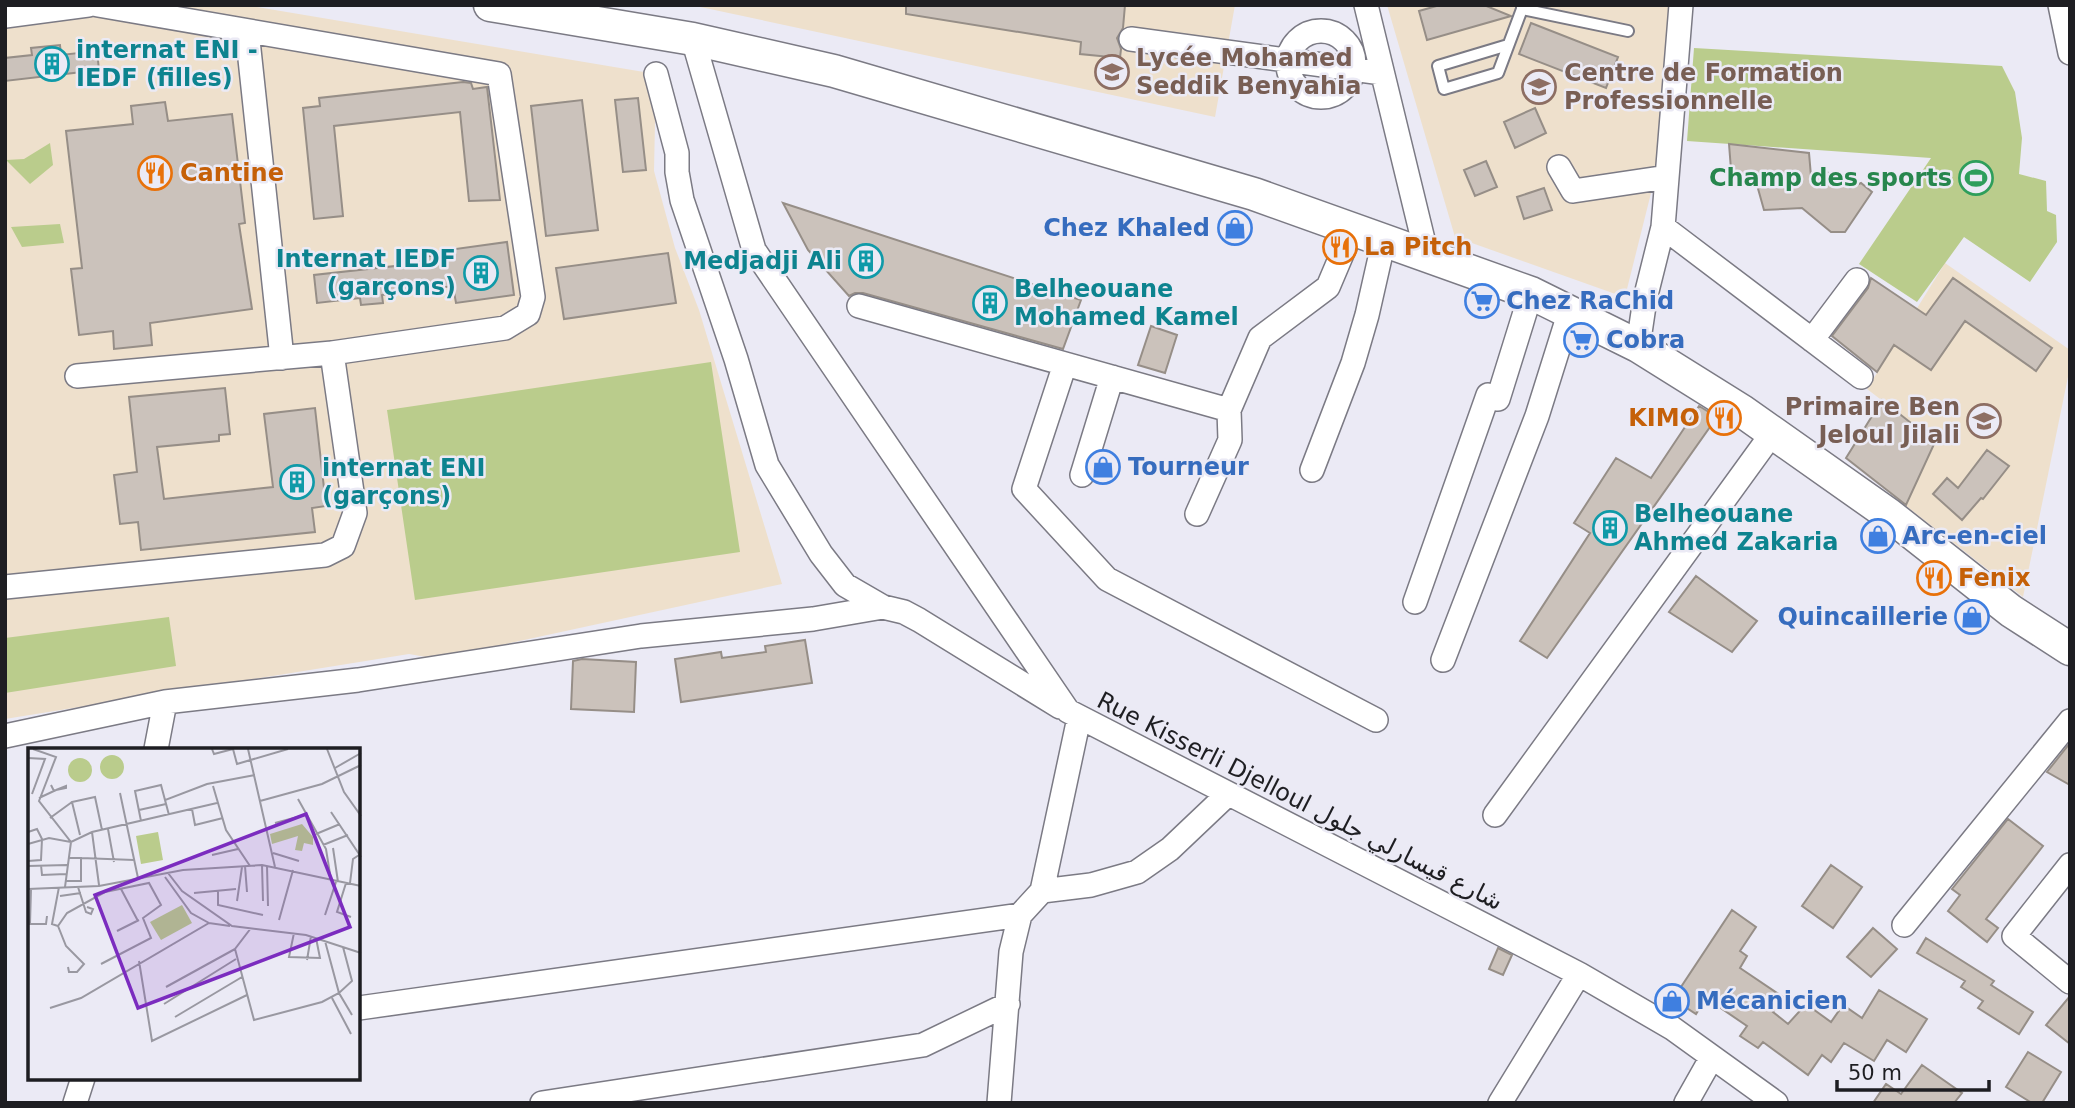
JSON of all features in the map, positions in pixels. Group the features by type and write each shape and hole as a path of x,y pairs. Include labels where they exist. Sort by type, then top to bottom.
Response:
{"main road":[{"path":"490,5 693,38 834,71 1254,194 1531,293 1638,346 1773,431 1888,514 2011,611 2069,645"}],"street":[{"path":"5,16 88,5"},
{"path":"77,376 332,353 505,328 528,314 533,297 499,74 99,5"},
{"path":"1366,5 1427,256"},
{"path":"1638,346 1645,299 1663,227 1681,5"},
{"path":"2060,5 2070,53"},
{"path":"247,31 282,358"},
{"path":"1327,31 1348,45 1354,59 1353,69 1351,78 1342,90 1333,95 1319,97 1309,95 1297,87 1289,75 1287,60 1292,46 1299,38 1312,32 1327,31"},
{"name":"Rue Kisserli Djelloul شارع قيسارلي جلول","path":"693,38 754,250 1074,714 1579,974 1671,1028 1712,1058 1747,1093 1776,1103"},
{"path":"1131,39 1382,73"},
{"path":"656,75 677,153 682,200 736,359 768,465 821,554 845,585 883,607 904,612 919,620 1074,714 1042,891 1020,915 1011,952 999,1103"},
{"path":"1559,167 1573,191 1667,177"},
{"path":"1663,227 1861,377"},
{"path":"1197,514 1230,440 1230,410 1260,338 1328,287 1353,228"},
{"path":"1312,470 1353,363 1384,240"},
{"path":"1812,340 1857,280"},
{"path":"1415,602 1488,395 1498,399 1531,293"},
{"path":"859,306 1230,410"},
{"path":"1443,660 1537,416 1570,311"},
{"path":"5,587 325,555 343,546 355,513 332,353"},
{"path":"1065,364 1024,489 1107,579 1376,720"},
{"path":"1082,475 1112,377"},
{"path":"1494,815 1773,431"},
{"path":"5,736 164,702 358,680 641,636 813,619 883,607"},
{"path":"156,748 164,702"},
{"path":"1904,925 2070,721"},
{"path":"1042,891 1091,885 1137,872 1170,849 1228,794"},
{"path":"2070,865 2014,936 2070,982"},
{"path":"360,1008 1020,915"},
{"path":"1500,1103 1579,974"},
{"path":"542,1103 923,1045 1008,1004"},
{"path":"1686,1103 1712,1058"},
{"path":"75,1103 82,1080"}],"lane":[{"path":"1508,46 1438,66 1444,89 1498,73 1508,46 1522,7 1628,31"}],"shaded area":[{"path":"5,5 245,5 656,74 654,171 675,248 699,310 782,584 437,659 409,654 5,719"},
{"name":"Lycée Mohamed Seddik Benyahia","path":"691,5 1235,5 1215,117"},
{"name":"Centre de Formation Professionnelle","path":"1387,5 1678,5 1657,169 1627,289 1621,296 1455,237"},
{"name":"Primaire Ben Jeloul Jilali","path":"1945,263 2070,350 2070,367 2023,597 1906,506 1935,441 1867,389"}],"green space":[{"name":"Champ des sports","path":"1694,48 2002,66 2015,92 2022,138 2019,174 2046,181 2047,211 2056,215 2057,242 2030,282 1964,237 1917,302 1859,264 1931,158 1687,141"},
{"path":"50,143 53,165 30,184 6,160 24,159"},
{"path":"60,224 64,243 22,247 11,227"},
{"path":"711,362 740,552 415,600 387,410"},
{"path":"169,617 176,666 5,693 5,638"}],"building":[{"path":"906,5 1125,5 1123,28 1117,38 1121,49 1120,58 1080,54 1081,42 906,14"},
{"path":"1440,5 1484,5 1511,16 1427,40 1419,11"},
{"path":"1531,23 1618,57 1606,88 1519,54"},
{"name":"internat ENI - IEDF (filles)","path":"60,45 61,55 97,51 99,70 5,81 5,58 32,55 31,48"},
{"path":"471,83 473,89 487,87 500,200 469,201 460,112 334,126 343,216 314,219 303,108 320,106 319,98"},
{"path":"638,98 646,170 623,172 615,100"},
{"path":"582,100 598,230 546,236 531,106"},
{"path":"165,102 168,121 232,114 245,223 239,224 252,309 150,323 152,345 114,349 113,331 79,335 71,269 82,268 66,131 133,124 131,106"},
{"path":"1535,108 1546,133 1515,148 1504,122"},
{"path":"1729,144 1809,153 1811,176 1827,172 1850,188 1861,183 1872,192 1845,232 1831,232 1802,208 1764,210 1755,178 1732,182"},
{"path":"1486,161 1497,187 1475,196 1464,170"},
{"path":"1544,188 1552,210 1524,219 1517,197"},
{"path":"783,203 1081,300 1063,349 863,293 849,296 808,250"},
{"path":"507,242 514,295 456,303 453,286 382,295 383,303 361,305 360,298 317,303 314,275 413,264 412,258"},
{"path":"668,253 676,303 564,319 556,268"},
{"path":"1871,278 1926,315 1953,278 2052,348 2036,371 1965,321 1931,370 1894,345 1877,372 1832,336 1868,288"},
{"path":"1151,326 1177,335 1165,373 1138,365"},
{"name":"internat ENI (garçons)","path":"225,388 230,434 219,435 219,441 157,447 164,499 273,487 264,414 315,408 326,506 312,508 315,532 141,550 138,522 120,524 114,475 137,472 129,397"},
{"path":"1882,400 1935,442 1906,505 1846,458"},
{"name":"Belheouane Ahmed Zakaria","path":"1699,406 1717,417 1547,658 1520,641 1590,533 1574,523 1616,458 1651,478"},
{"path":"1987,450 2009,466 1962,520 1933,494 1947,478 1958,488"},
{"path":"1696,576 1757,621 1732,652 1669,612"},
{"path":"805,640 812,683 681,702 675,659 721,652 722,658 766,652 765,646"},
{"path":"582,659 636,662 634,712 571,709 573,661"},
{"path":"2070,743 2070,785 2047,772"},
{"path":"2008,819 2043,846 1986,919 1998,928 1987,942 1948,911 1960,895 1952,889"},
{"path":"1831,865 1862,887 1833,928 1802,906"},
{"path":"1732,910 1756,927 1740,951 1747,956 1740,968 1783,997 1773,1012 1788,1024 1806,1004 1831,1022 1843,1005 1862,1018 1879,990 1927,1019 1906,1052 1887,1040 1874,1061 1844,1043 1831,1062 1822,1055 1808,1075 1763,1042 1758,1048 1740,1036 1747,1026 1706,998 1696,1014 1673,999"},
{"path":"1873,928 1897,949 1871,977 1847,957"},
{"path":"1926,938 1994,981 1991,985 2033,1012 2019,1034 1978,1008 1983,1001 1961,987 1965,981 1917,953"},
{"path":"1498,948 1512,955 1503,975 1489,969"},
{"path":"2070,996 2070,1044 2046,1025"},
{"path":"2028,1052 2061,1072 2042,1103 2032,1103 2006,1087"},
{"path":"1922,1065 1962,1093 1954,1103 1873,1103 1886,1084 1901,1094"}],"place":[{"name":"internat ENI - IEDF (filles)","path":"52,64"},
{"name":"Lycée Mohamed Seddik Benyahia","path":"1112,72"},
{"name":"Centre de Formation Professionnelle","path":"1539,87"},
{"name":"Cantine","path":"155,173"},
{"name":"Champ des sports","path":"1976,178"},
{"name":"Chez Khaled","path":"1235,228"},
{"name":"La Pitch","path":"1340,247"},
{"name":"Medjadji Ali","path":"866,261"},
{"name":"Internat IEDF (garçons)","path":"481,273"},
{"name":"Chez RaChid","path":"1482,301"},
{"name":"Belheouane Mohamed Kamel","path":"990,303"},
{"name":"Cobra","path":"1581,340"},
{"name":"KIMO","path":"1724,418"},
{"name":"Primaire Ben Jeloul Jilali","path":"1984,421"},
{"name":"Tourneur","path":"1103,467"},
{"name":"internat ENI (garçons)","path":"297,482"},
{"name":"Belheouane Ahmed Zakaria","path":"1610,528"},
{"name":"Arc-en-ciel","path":"1878,536"},
{"name":"Fenix","path":"1934,578"},
{"name":"Quincaillerie","path":"1972,617"},
{"name":"Mécanicien","path":"1672,1001"}]}
